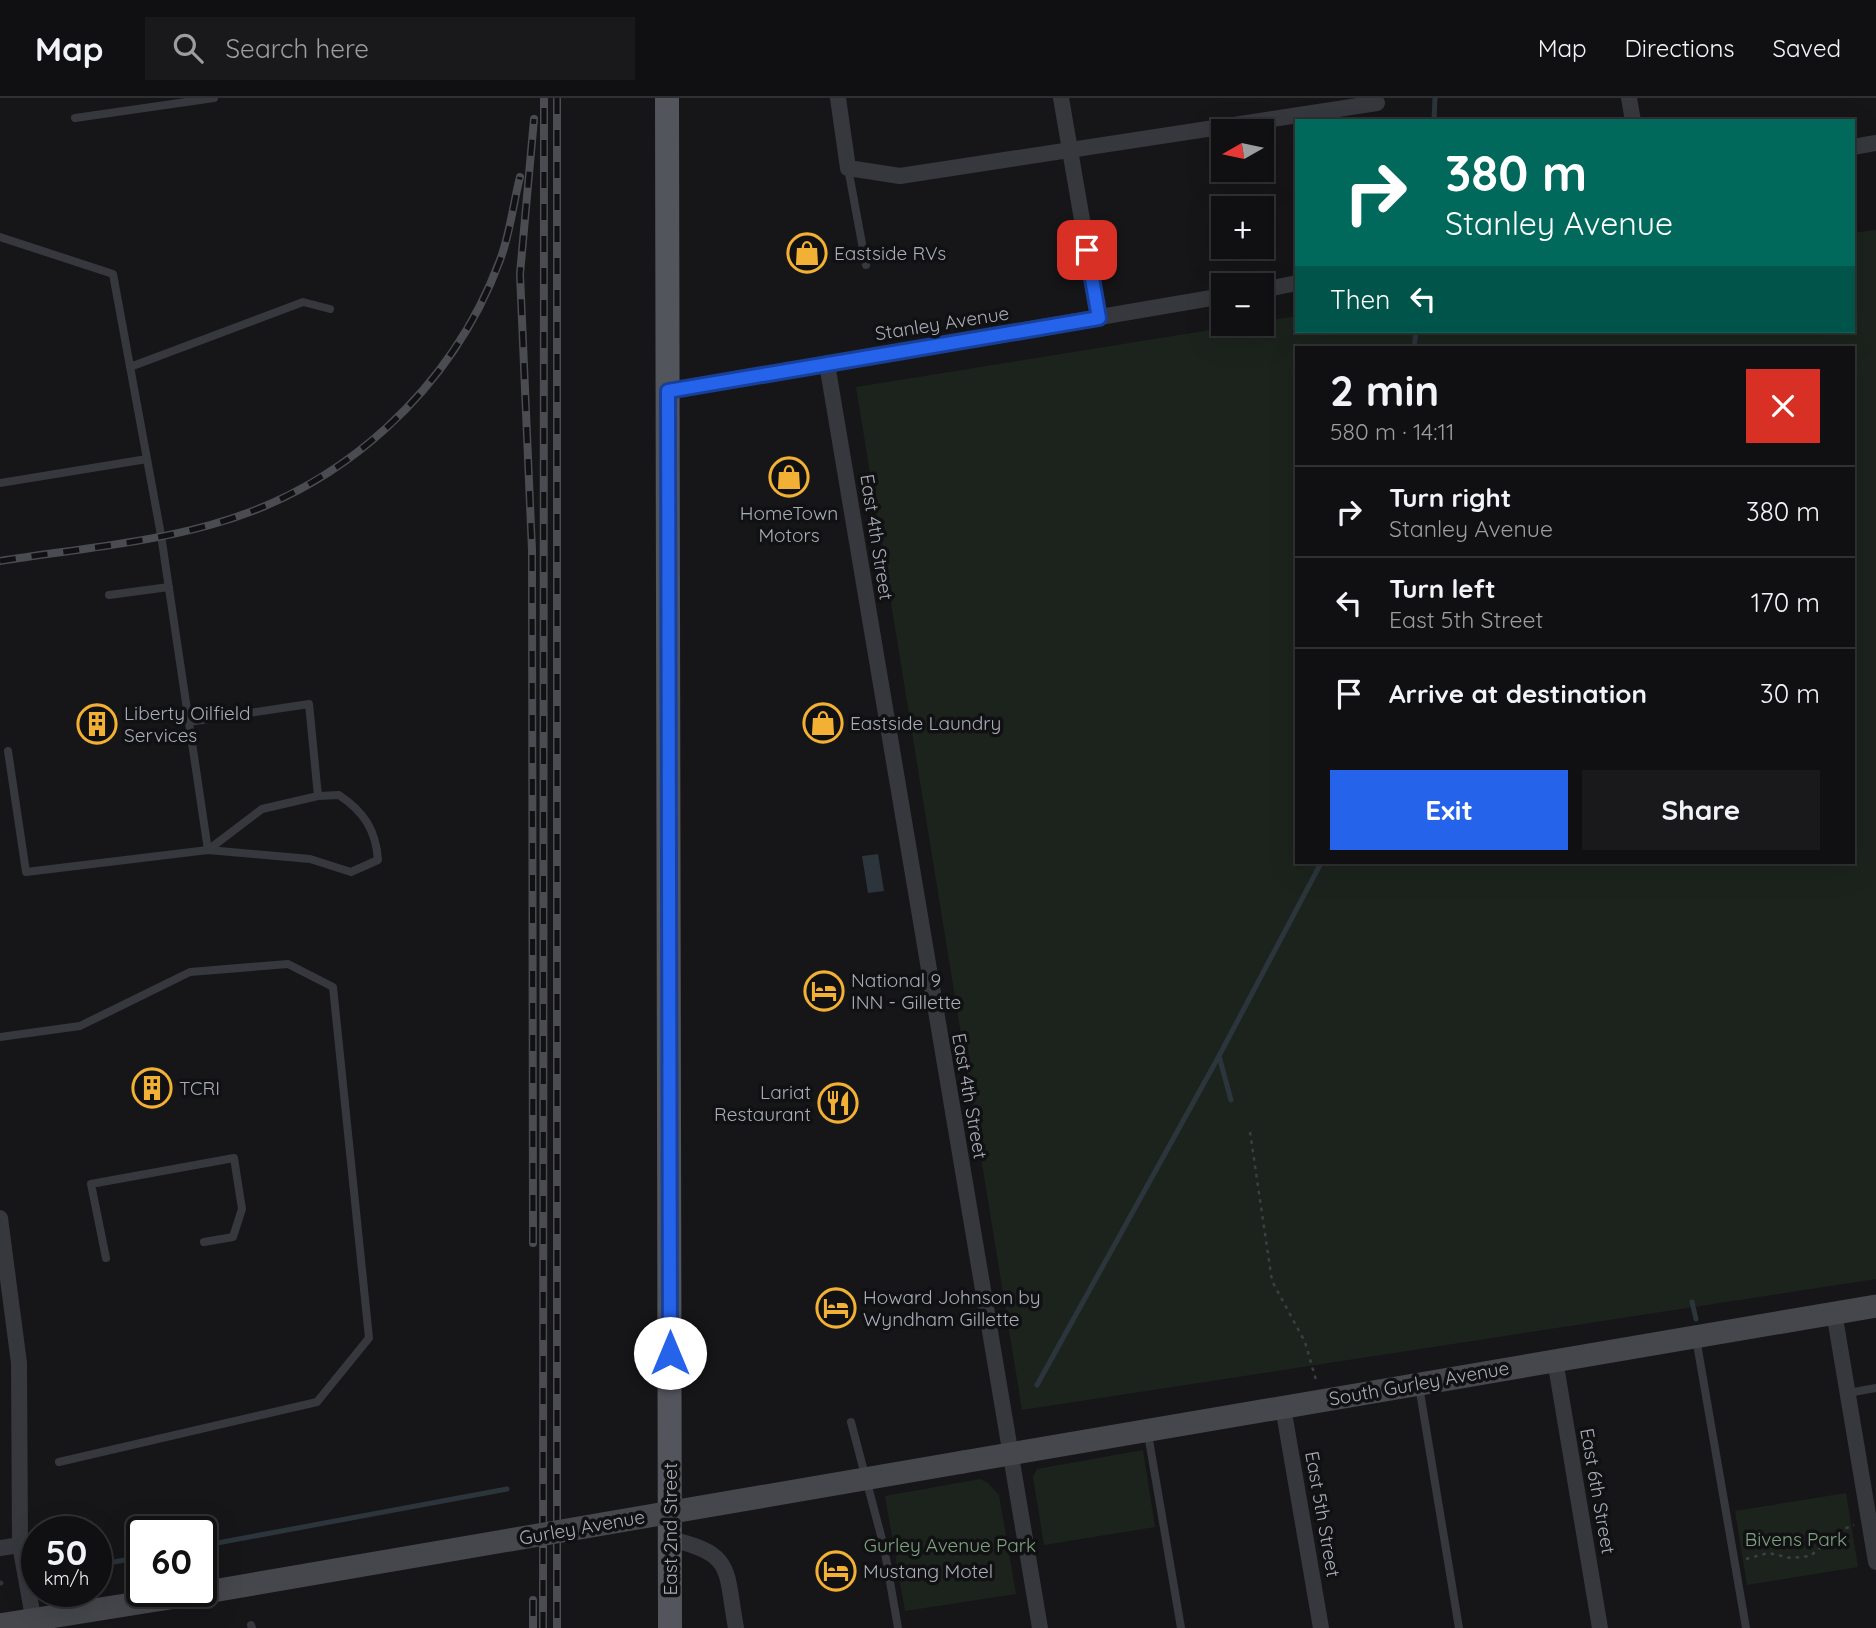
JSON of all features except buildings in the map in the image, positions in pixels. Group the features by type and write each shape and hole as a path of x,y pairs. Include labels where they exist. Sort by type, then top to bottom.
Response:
{"main road":[{"name":"East 2nd Street","path":"667,98 670,1628"}],"street":[{"path":"838,98 848,168 900,176 1377,103"},
{"path":"1061,98 1099,318"},
{"path":"1629,98 1633,119"},
{"path":"1855,147 1876,143"},
{"path":"1274,288 1295,284"},
{"name":"Stanley Avenue","path":"668,391 1211,298"},
{"name":"East 4th Street","path":"827,364 1040,1628"},
{"path":"0,1217 19,1363 20,1545 34,1623"},
{"name":"South Gurley Avenue","path":"962,1462 1876,1306"},
{"path":"1834,1312 1876,1562"},
{"name":"East 6th Street","path":"1555,1360 1600,1628"},
{"name":"East 5th Street","path":"1283,1407 1321,1628"},
{"name":"Gurley Avenue","path":"0,1625 34,1623 962,1462"},
{"path":"670,1539 698,1545 716,1554 725,1571 736,1628"},
{"path":"0,1548 20,1545"}],"lane":[{"path":"75,118 214,98"},
{"path":"848,168 866,265"},
{"path":"0,237 113,274 169,587 208,850"},
{"path":"130,367 303,302 330,309"},
{"path":"0,483 147,459"},
{"path":"110,595 169,587"},
{"path":"189,722 309,704 318,796"},
{"path":"8,751 26,872 208,850 310,859 351,872 378,860 377,838 356,807 339,795 318,796 262,809 208,850"},
{"path":"0,1037 80,1026 190,972 288,964 333,987 369,1338 317,1402 59,1462"},
{"path":"106,1258 91,1184 234,1158 242,1209 233,1237 204,1242"},
{"path":"1695,1335 1746,1628"},
{"path":"1418,1384 1459,1628"},
{"path":"1848,1393 1876,1388"},
{"path":"851,1422 884,1547 898,1628"},
{"path":"1148,1430 1181,1628"}],"path":[{"path":"1250,1132 1272,1281 1305,1342 1321,1400"},
{"path":"1734,1562 1768,1553 1791,1558 1810,1556 1844,1529 1854,1525"}],"green space":[{"path":"1876,230 1876,1279 1022,1410 856,387 1211,330 1211,336 1274,336 1274,320 1295,316 1295,333 1855,333 1855,233"},
{"name":"Gurley Avenue Park","path":"1143,1450 1155,1527 1044,1545 1033,1477 1037,1469"},
{"name":"Gurley Avenue Park","path":"980,1479 999,1495 1016,1594 905,1611 885,1496"},
{"name":"Bivens Park","path":"1846,1493 1858,1567 1747,1585 1735,1511"}],"shaded area":[{"path":"878,854 884,891 868,893 862,856"}],"waterway":[{"path":"1434,119 1435,98"},
{"path":"1414,346 1416,333"},
{"path":"1037,1385 1219,1056 1320,864"},
{"path":"1219,1056 1231,1100"},
{"path":"1692,1302 1696,1319"},
{"path":"217,1543 507,1489"},
{"path":"112,1562 126,1560"}],"railway":[{"path":"543,1628 544,98"},
{"path":"557,98 557,1628"},
{"path":"533,1243 532,550 520,274 534,119"},
{"path":"0,561 132,542 210,525 259,509 305,487 348,459 387,427 422,391 453,351 479,307 500,260 520,177"},
{"path":"533,1600 533,1628"}],"place":[{"name":"Eastside RVs","path":"807,253"},
{"name":"HomeTown Motors","path":"789,477"},
{"name":"Eastside Laundry","path":"823,723"},
{"name":"Liberty Oilfield Services","path":"97,724"},
{"name":"National 9 INN - Gillette","path":"824,991"},
{"name":"TCRI","path":"152,1088"},
{"name":"Lariat Restaurant","path":"838,1103"},
{"name":"Howard Johnson by Wyndham Gillette","path":"836,1308"},
{"name":"Mustang Motel","path":"836,1571"}],"route":[{"path":"670,1353 668,391 1099,318 1087,250"}]}
